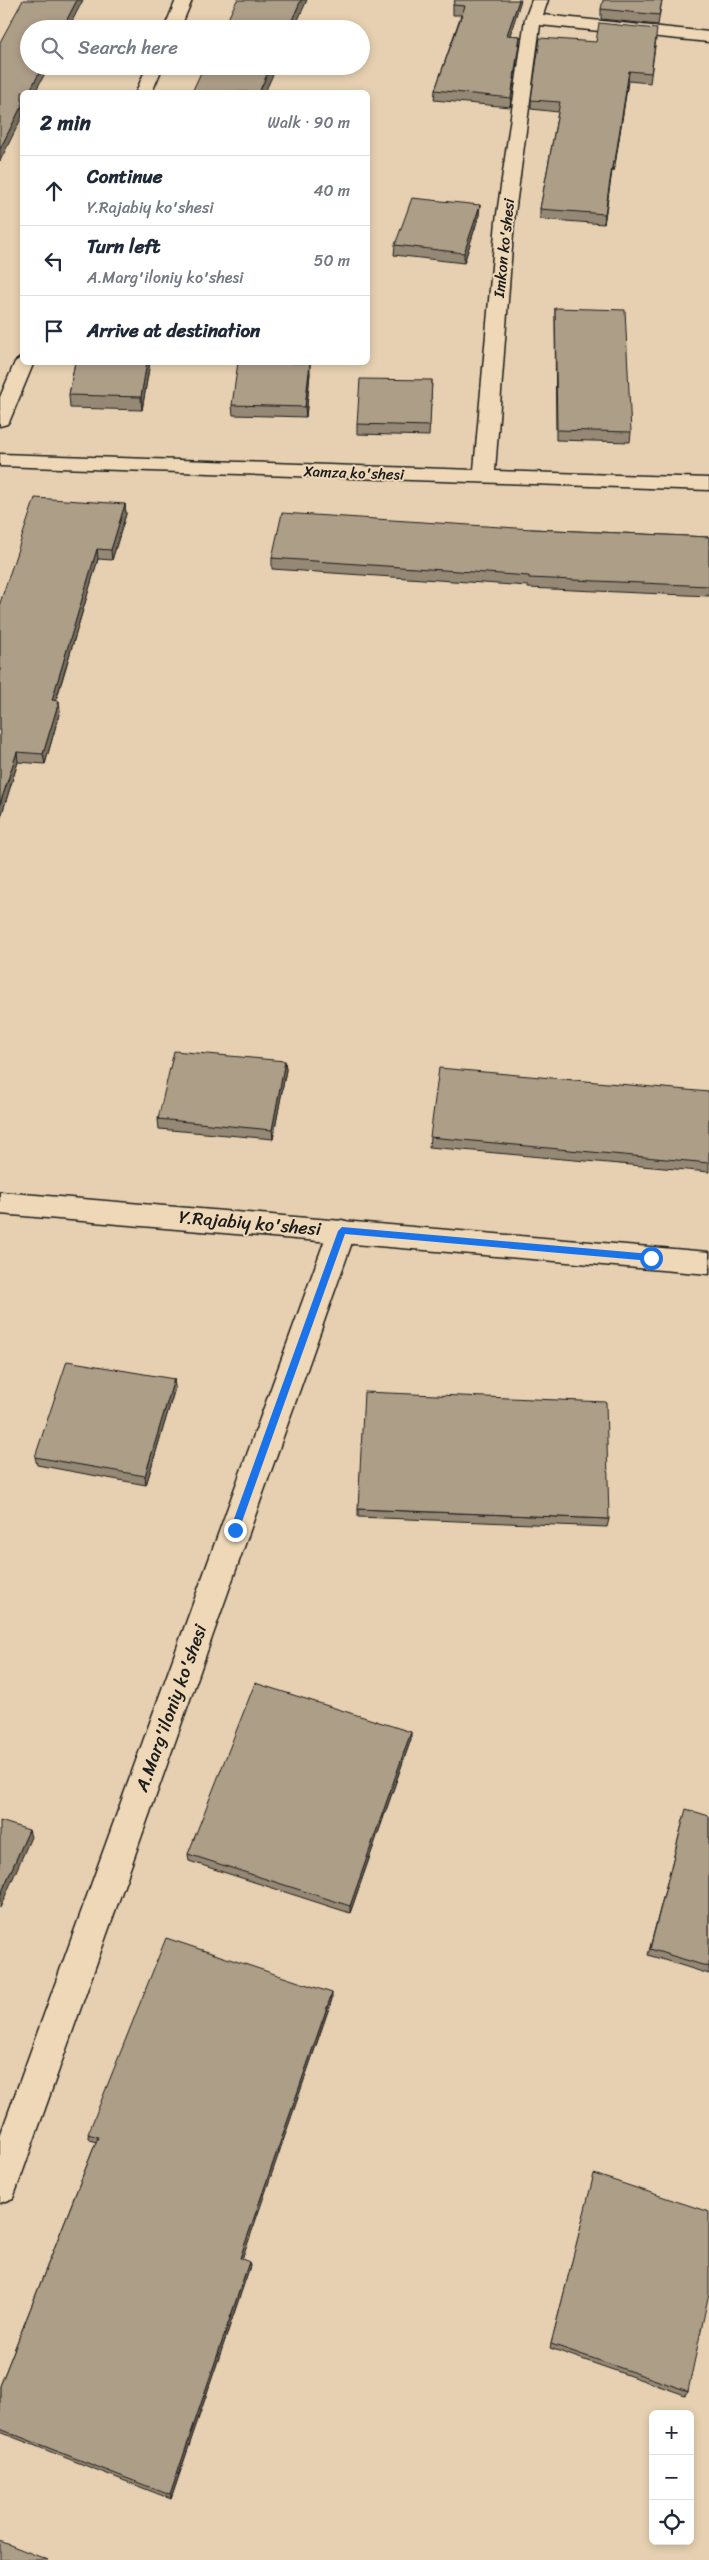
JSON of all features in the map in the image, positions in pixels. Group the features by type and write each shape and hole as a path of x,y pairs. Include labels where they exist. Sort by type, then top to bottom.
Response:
{"street":[{"path":"176,20 184,0"},
{"name":"Imkon ko'shesi","path":"484,478 505,221 533,19 540,0"},
{"path":"533,19 709,37"},
{"path":"145,90 151,75"},
{"path":"0,420 24,365"},
{"name":"Xamza ko'shesi","path":"0,460 484,478 709,484"},
{"name":"Y.Rajabiy ko'shesi","path":"0,1203 709,1263"},
{"name":"A.Marg'iloniy ko'shesi","path":"0,2185 342,1231"}],"building":[{"path":"23,0 77,0 67,20 20,20 20,75 38,75 30,90 20,90 20,109 0,149 0,42"},
{"path":"237,0 301,0 292,20 227,20"},
{"path":"455,0 519,0 507,35 520,36 511,98 435,90 465,6 453,5"},
{"path":"603,0 662,0 659,15 601,9"},
{"path":"599,23 657,29 651,73 629,71 605,214 540,209 560,102 531,100 540,38 596,42"},
{"path":"200,75 267,75 260,90 193,90"},
{"path":"412,198 480,205 464,253 395,245"},
{"path":"555,308 625,310 631,432 557,430"},
{"path":"74,365 146,365 141,397 69,395"},
{"path":"238,365 310,365 305,407 232,405"},
{"path":"360,379 432,380 430,426 357,424"},
{"path":"35,498 125,504 111,550 97,549 52,700 59,701 43,754 17,752 0,804 0,603"},
{"path":"282,513 532,529 709,537 709,586 529,578 529,576 272,558"},
{"path":"174,1051 285,1061 272,1130 158,1119"},
{"path":"439,1068 709,1092 709,1163 430,1137"},
{"path":"67,1361 174,1379 145,1476 35,1457"},
{"path":"364,1392 606,1402 609,1519 358,1509"},
{"path":"255,1683 411,1732 350,1906 188,1854"},
{"path":"686,1809 709,1816 709,1967 650,1949"},
{"path":"0,1821 29,1830 0,1896"},
{"path":"166,1938 332,1993 240,2258 249,2262 170,2495 0,2429 0,2386 98,2137 88,2134"},
{"path":"594,2174 709,2212 709,2293 688,2391 551,2344"},
{"path":"0,2541 48,2560 0,2560"}],"route":[{"path":"235,1530 342,1231 651,1258"}]}
